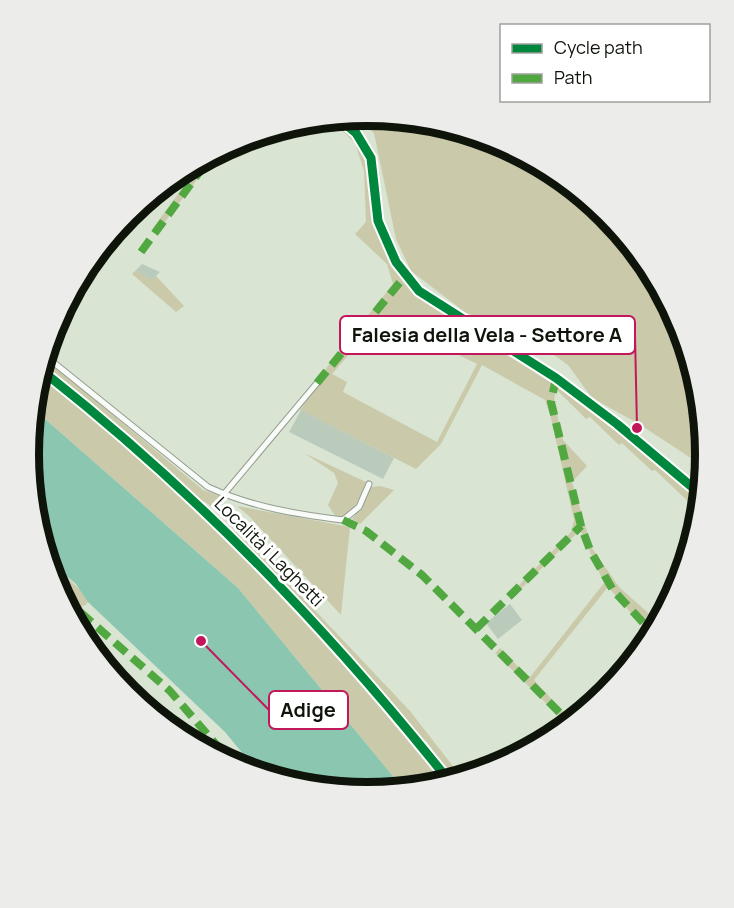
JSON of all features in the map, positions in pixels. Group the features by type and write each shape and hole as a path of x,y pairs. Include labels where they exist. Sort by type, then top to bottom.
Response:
{"street":[{"path":"349,127 356,133 371,158 381,228 396,262 419,291 556,378 617,424 693,488"},
{"name":"Località i Laghetti","path":"48,376 110,425 218,522 306,612 443,773"}],"lane":[{"path":"52,361 208,487 238,501 286,512 343,520 359,507 369,484"},
{"path":"224,494 317,383"}],"shaded area":[{"path":"366,126 431,132 493,151 549,181 599,222 640,272 670,328 689,390 695,461 639,424 592,398 568,365 547,350 515,332 497,330 479,317 466,313 411,271 396,239 374,133"},
{"path":"346,127 355,135 365,152 387,247 439,308 490,345 563,388 693,491 691,504 655,470 652,471 622,443 619,445 590,417 586,419 556,389 554,401 563,440 587,466 572,482 592,548 619,587 652,616 645,628 608,587 534,680 566,715 561,718 495,653 500,648 528,677 531,676 604,583 580,530 511,599 513,591 571,532 574,520 545,400 482,365 441,444 416,469 300,410 318,384 316,381 393,284 387,264 355,234 366,222 364,171 355,143 339,128","holes":["359,343 394,351 445,348 477,364 437,442 343,392 347,382 332,374"]},
{"path":"205,169 158,231 153,228 190,178"},
{"path":"136,270 152,279 156,276 184,306 176,312 132,274"},
{"path":"52,364 203,490 226,498 218,508 410,711 456,770 449,772 426,741 420,739 240,541 221,515 194,496 49,373"},
{"path":"47,380 154,468 304,616 439,774 396,780 238,588 42,416"},
{"path":"42,416 238,588 396,780 367,782 324,779 282,771 248,760 225,732 88,602 76,584 61,571 45,518 39,454"},
{"path":"304,453 366,482 356,505 348,513 336,517 328,505 338,483 334,473"},
{"path":"380,486 394,490 360,524 352,519 371,487"},
{"path":"237,506 350,527 341,615 249,516"},
{"path":"61,572 85,594 88,602 86,605 77,607"},
{"path":"100,644 159,704 157,706 135,686"}],"building":[{"path":"142,264 160,272 152,280 136,270"},
{"path":"301,410 394,458 383,479 289,432"},
{"path":"510,604 522,620 498,639 486,623"}],"marked path":[{"path":"141,252 199,172"},
{"path":"317,383 405,276"},
{"path":"556,378 551,402 581,526 590,550 613,590 646,626"},
{"path":"343,520 366,531 422,575 564,717"},
{"path":"476,629 581,526"},
{"path":"80,612 170,691 217,745"}],"cycle path":[{"path":"349,127 356,133 371,158 378,221 396,262 419,291 556,378 617,424 693,488"},
{"path":"48,376 155,466 257,563 353,666 443,773"}],"place":[{"name":"Falesia della Vela - Settore A","path":"637,428"},
{"name":"Adige","path":"201,641"}]}
